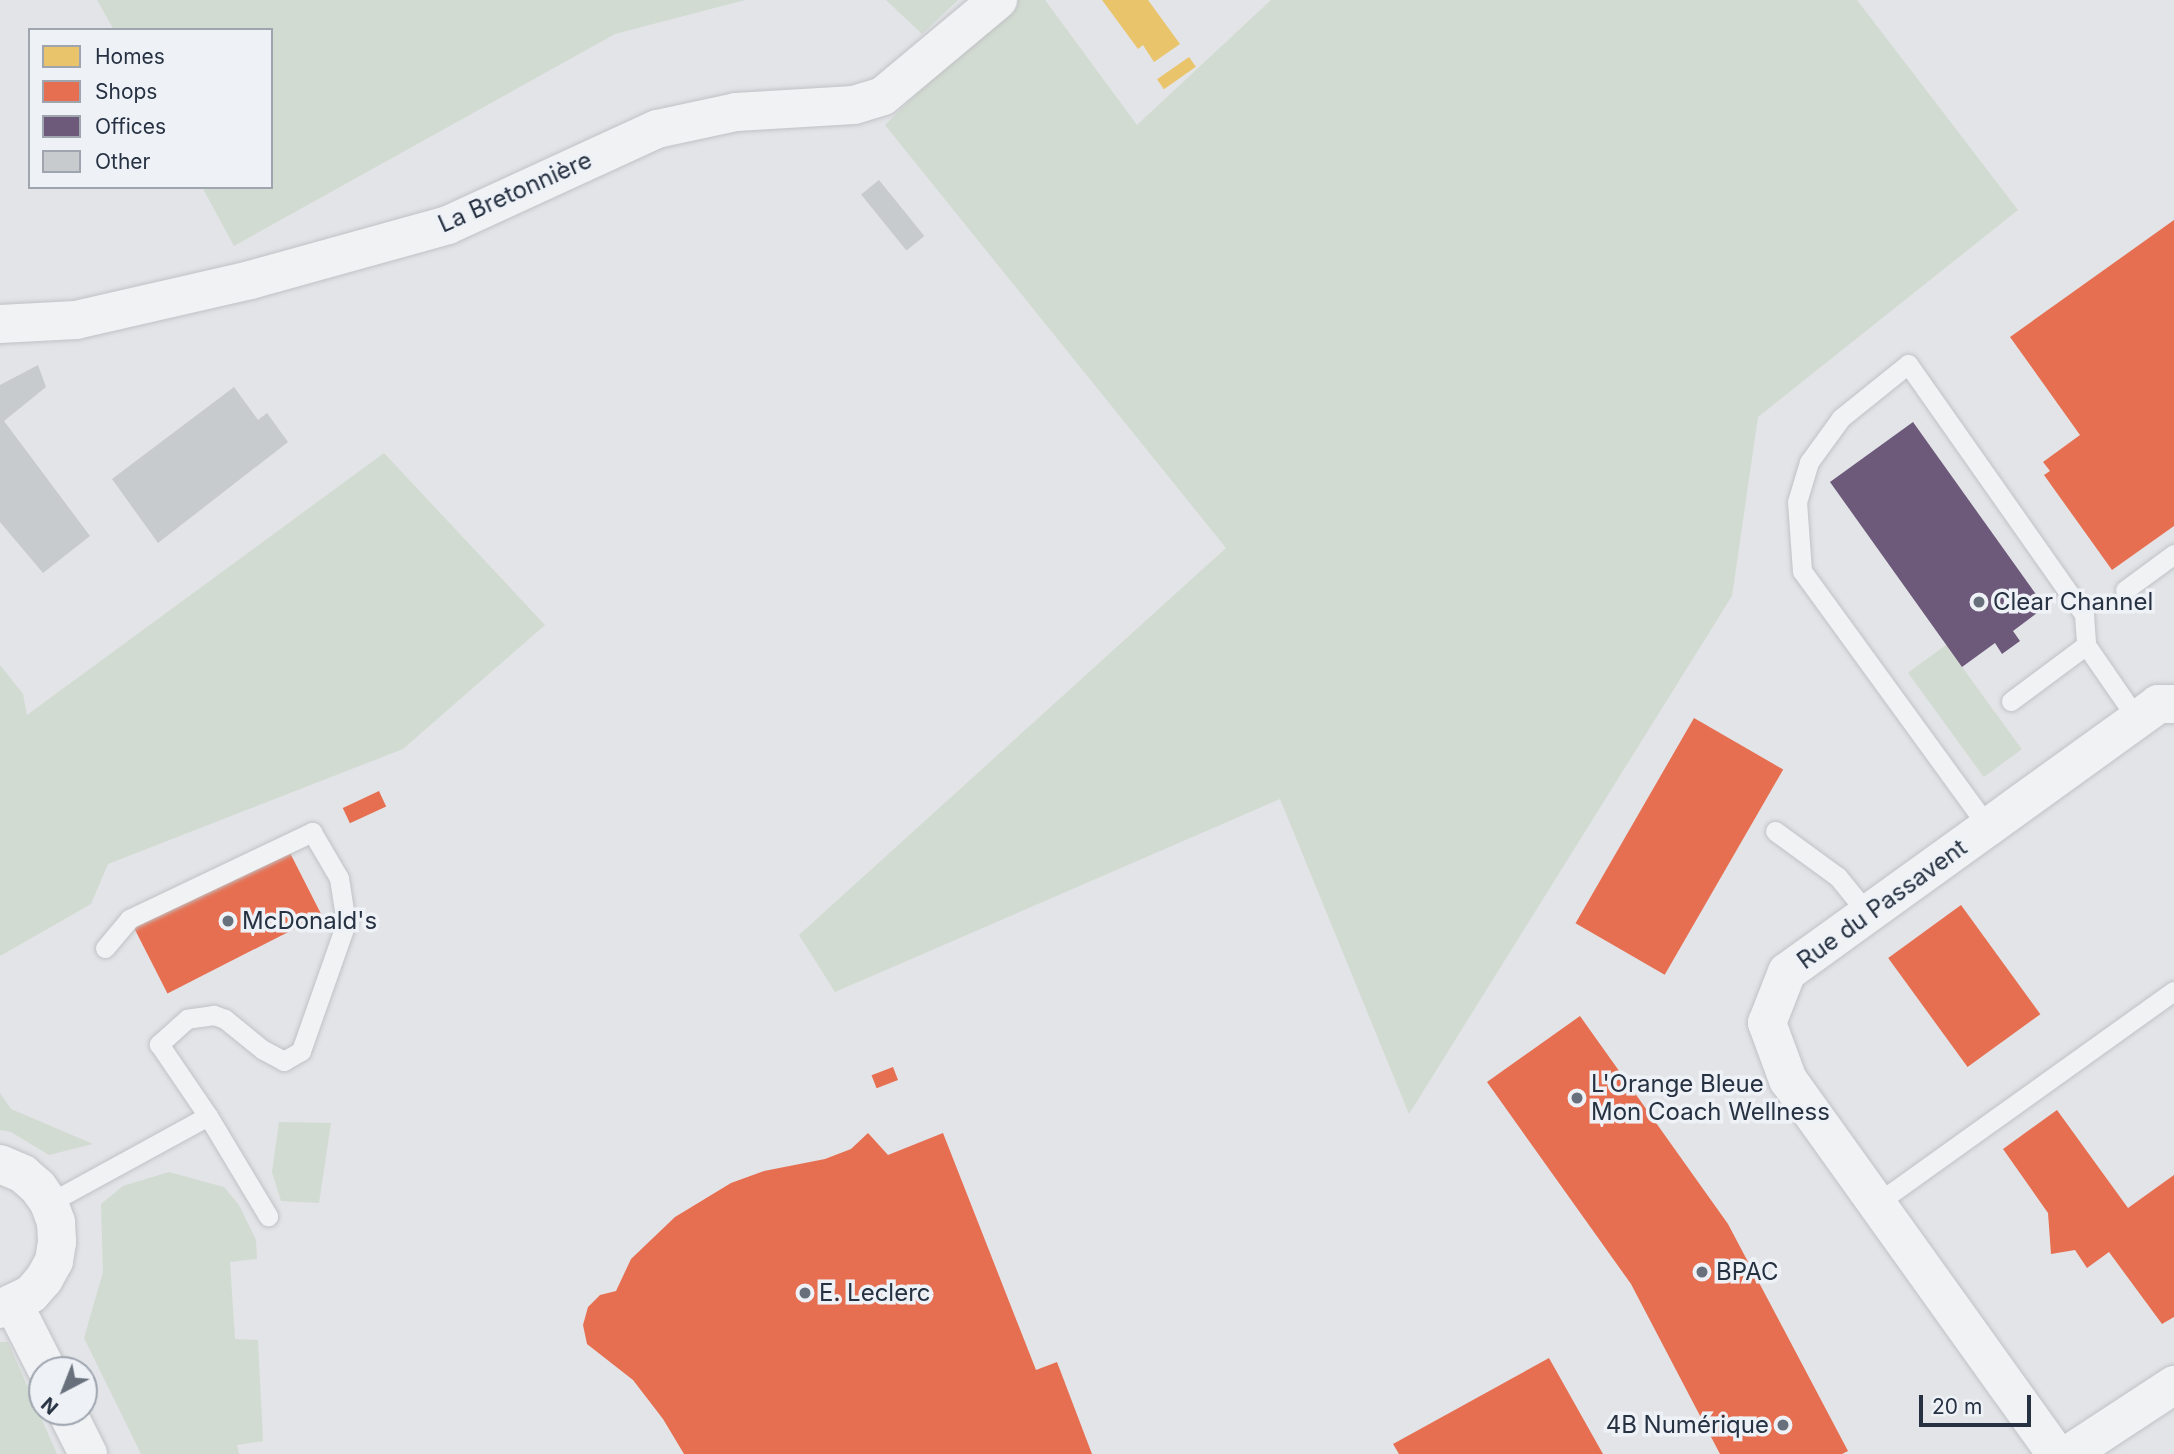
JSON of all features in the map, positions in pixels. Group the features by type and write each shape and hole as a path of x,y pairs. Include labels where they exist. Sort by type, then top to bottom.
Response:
{"street":[{"name":"La Bretonnière","path":"0,324 76,320 250,280 448,225 657,129 736,112 854,105 883,96 998,0"},
{"name":"Rue du Passavent","path":"2056,1454 1788,1080 1767,1023 1787,972 2158,704 2174,704"},
{"path":"0,1164 23,1174 38,1187 49,1203 56,1222 54,1261 44,1279 31,1294 7,1307 38,1356"},
{"path":"2069,1454 2174,1385"},
{"path":"75,1426 88,1454"}],"lane":[{"path":"1988,827 1802,571 1797,502 1809,462 1841,418 1908,364 2084,614 2086,645 2137,719"},
{"path":"2125,590 2174,554"},
{"path":"2011,701 2086,645"},
{"path":"1775,831 1838,877 1868,914"},
{"path":"105,948 129,919 312,832 340,877 346,923 301,1051 284,1061 263,1050 225,1019 214,1016 187,1020 159,1044 250,1182 268,1216"},
{"path":"1876,1204 2174,992"},
{"path":"49,1203 208,1116"}],"shaded area":[{"path":"97,0 745,0 615,34 234,246 203,189 273,189 273,28 113,28"},
{"path":"886,0 958,0 922,34"},
{"path":"1012,0 1045,0 1137,125 1271,0 1857,0 2018,210 1758,417 1732,596 1409,1114 1280,799 835,992 799,935 1226,548 885,125"},
{"path":"384,453 545,625 403,749 108,864 91,904 0,956 0,665 23,694 27,715"},
{"path":"1946,645 2022,749 1984,777 1908,673"},
{"path":"0,1093 11,1109 93,1144 49,1155 11,1132 0,1130"},
{"path":"279,1122 331,1123 319,1203 281,1201 272,1172"},
{"path":"169,1172 224,1187 239,1205 256,1240 257,1259 230,1262 235,1339 258,1340 263,1441 237,1445 239,1454 141,1454 98,1366 98,1356 93,1356 84,1338 103,1272 101,1204 123,1186"},
{"path":"0,1342 8,1342 28,1388 28,1426 45,1426 57,1454 0,1454"}],"building: Homes":[{"path":"1102,0 1148,0 1180,44 1154,62 1143,45 1138,49"},
{"path":"1189,57 1196,67 1164,89 1157,79"}],"building: Shops":[{"path":"2174,220 2174,526 2112,570 2044,475 2050,471 2043,462 2080,435 2010,337"},
{"path":"1694,718 1783,769 1665,975 1576,923"},
{"path":"379,791 386,806 350,823 343,808"},
{"name":"McDonald's","path":"288,849 322,915 167,993 134,928"},
{"path":"1961,905 2040,1014 1968,1067 1888,958"},
{"path":"1580,1016 1728,1224 1848,1451 1842,1454 1720,1454 1631,1284 1487,1082"},
{"path":"893,1067 898,1080 877,1088 872,1075"},
{"path":"2057,1110 2128,1208 2174,1175 2174,1317 2162,1324 2109,1252 2087,1268 2075,1250 2051,1254 2048,1213 2003,1149"},
{"name":"E. Leclerc","path":"868,1133 888,1155 943,1133 1036,1370 1057,1362 1092,1454 684,1454 663,1419 633,1380 587,1344 583,1325 588,1307 600,1295 616,1291 631,1259 675,1217 731,1183 764,1171 825,1159 851,1149"},
{"path":"1549,1358 1603,1454 1399,1454 1393,1444"}],"building: Offices":[{"path":"1913,422 2045,607 2013,631 2020,641 2002,654 1995,643 1962,667 1830,482"}],"building: Other":[{"path":"879,180 924,236 906,250 861,194"},
{"path":"38,365 46,387 4,421 90,536 43,573 0,522 0,385"},
{"path":"234,387 258,420 267,413 288,442 158,543 112,479"}],"place":[{"name":"Clear Channel","path":"1979,602"},
{"name":"McDonald's","path":"228,921"},
{"name":"L'Orange Bleue Mon Coach Wellness","path":"1577,1098"},
{"name":"BPAC","path":"1702,1272"},
{"name":"E. Leclerc","path":"805,1293"},
{"name":"4B Numérique","path":"1783,1425"}]}
